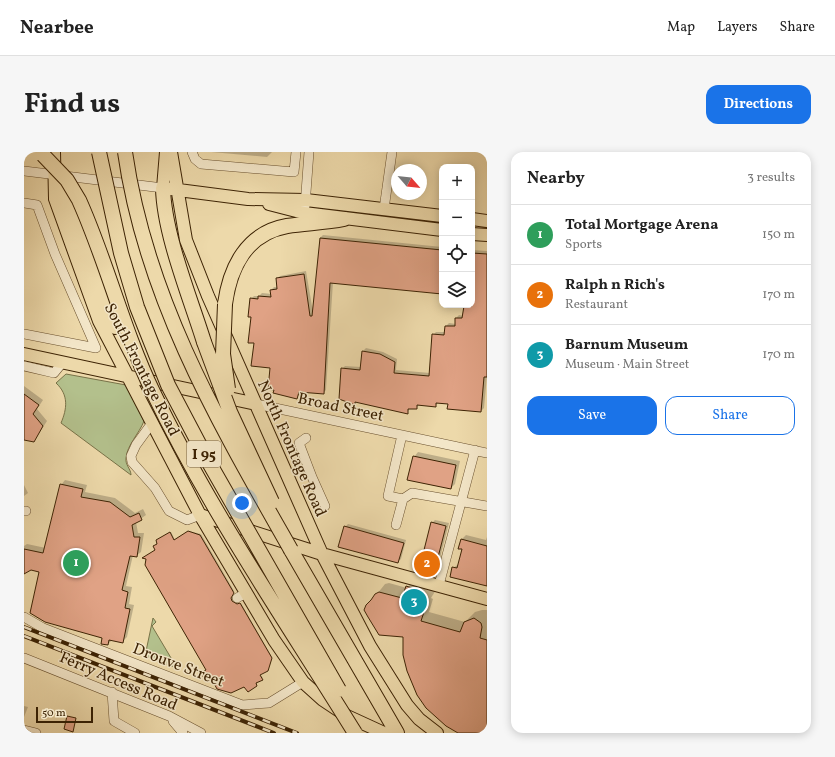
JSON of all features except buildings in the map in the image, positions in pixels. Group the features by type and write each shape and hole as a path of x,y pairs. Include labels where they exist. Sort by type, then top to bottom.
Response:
{"highway":[{"name":"I 95","path":"99,152 114,227 129,280 147,334 168,385 207,459 364,733"},
{"name":"I 95","path":"125,152 142,233 184,349 208,401 396,733"},
{"path":"134,152 163,294"},
{"path":"46,153 67,180 80,204 135,354 165,417"},
{"path":"56,174 73,214 105,304 115,327 220,516 355,733"},
{"path":"163,188 163,200 171,236 204,342 224,396 245,445 268,490 291,550"},
{"path":"245,445 230,398 225,371 223,343 228,281 233,268 240,255 255,240 278,228 320,224 344,218"}],"main road":[{"path":"166,152 163,188 248,199 306,200 439,216"},
{"name":"North Frontage Road","path":"171,152 186,240 322,554 370,646 407,705 419,719 437,733"},
{"name":"South Frontage Road","path":"46,153 56,174 55,199 99,321 241,595 303,682 323,700 347,716 384,733"},
{"path":"248,199 304,213 383,224 439,230"},
{"path":"383,224 384,209"},
{"path":"479,220 480,235"},
{"name":"Broad Street","path":"24,354 256,404"},
{"path":"200,515 322,554 487,599"}],"street":[{"path":"192,152 195,159 201,164 294,172 296,152"},
{"path":"304,213 309,152"},
{"path":"384,209 392,152"},
{"path":"295,163 309,164"},
{"path":"24,171 163,188"},
{"path":"24,203 37,205 57,260 96,348 24,334"},
{"path":"24,366 54,372 62,362"},
{"name":"Broad Street","path":"256,404 487,453"},
{"path":"152,423 136,445 131,456 132,462 155,488 168,512 187,520 200,515"},
{"path":"402,435 388,496 403,499"},
{"path":"306,438 299,443 312,477 326,506"},
{"path":"439,586 463,501 475,450"},
{"path":"396,525 403,499 412,493 454,502 463,501 487,506"},
{"name":"Drouve Street","path":"24,617 43,628 242,705 269,703 303,682"},
{"name":"Ferry Access Road","path":"24,658 169,716 200,733"},
{"path":"112,692 114,721 135,733"},
{"path":"169,716 181,733"},
{"path":"169,716 188,733"},
{"path":"24,730 36,733"}],"green space":[{"path":"66,374 126,385 144,421 127,453 126,463 131,475 61,423 65,413 66,402 63,392 56,383"},
{"path":"153,618 156,622 152,626 177,668 145,656"}],"railway":[{"path":"24,627 297,733"},
{"path":"24,636 274,733"}],"place":[{"name":"Total Mortgage Arena","path":"76,563"},
{"name":"Ralph n Rich's","path":"427,564"},
{"name":"Barnum Museum","path":"414,602"}]}
